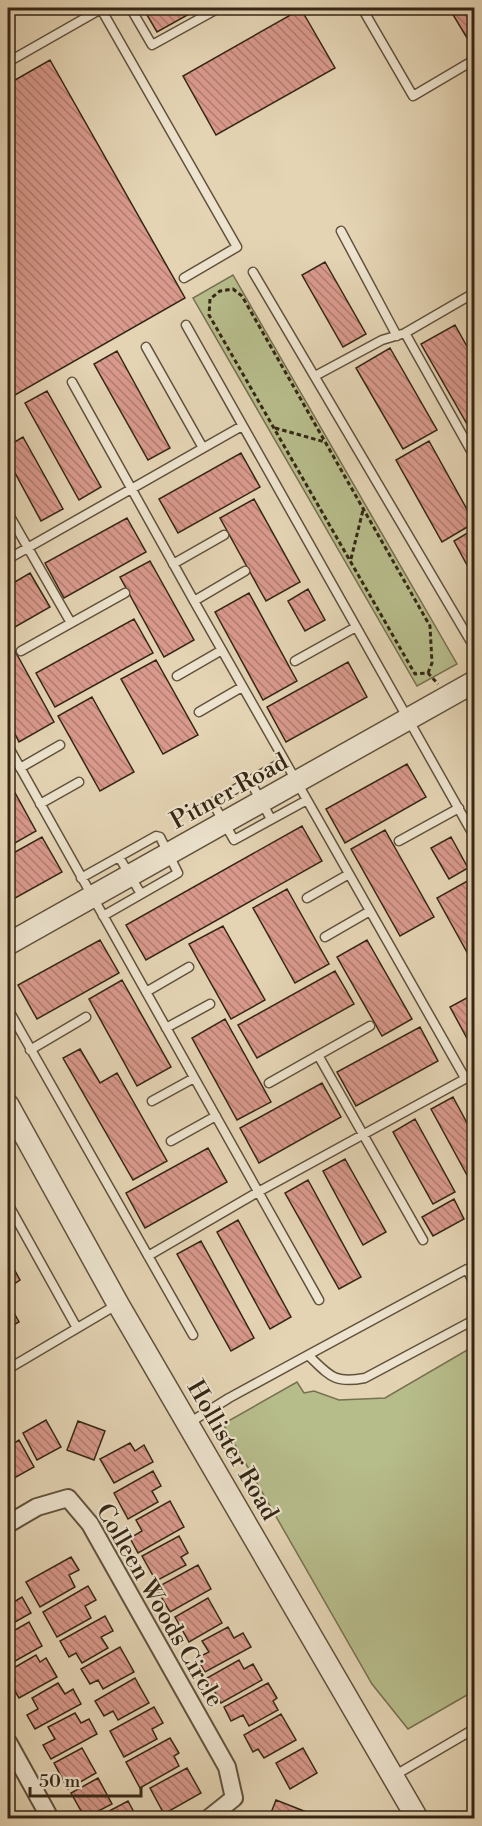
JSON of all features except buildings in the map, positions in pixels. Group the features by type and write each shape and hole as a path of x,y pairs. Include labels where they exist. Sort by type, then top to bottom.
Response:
{"street":[{"name":"Pitner Road","path":"8,944 130,875 173,863 224,823 266,811 302,791 408,719 474,682"},
{"name":"Hollister Road","path":"8,1106 118,1304 417,1818"},
{"name":"Colleen Woods Circle","path":"8,1524 37,1507 68,1498 90,1524 227,1767 234,1797 209,1818"},
{"path":"8,1742 50,1818"}],"lane":[{"path":"131,9 152,45 219,8"},
{"path":"362,8 413,96 474,60"},
{"path":"8,62 101,9 237,247 184,279"},
{"path":"341,231 474,456"},
{"path":"253,272 474,647"},
{"path":"315,376 382,340 401,334 474,293"},
{"path":"186,325 474,836"},
{"path":"146,347 203,448"},
{"path":"72,382 242,687 465,1078"},
{"path":"8,559 242,426"},
{"path":"8,513 71,623"},
{"path":"173,564 224,535"},
{"path":"194,601 245,571"},
{"path":"21,651 125,593"},
{"path":"295,661 356,627"},
{"path":"177,676 222,650"},
{"path":"199,712 242,687"},
{"path":"20,768 60,745"},
{"path":"8,746 319,1300"},
{"path":"224,823 214,805 215,801 284,761"},
{"path":"250,781 266,811"},
{"path":"40,804 79,782"},
{"path":"399,842 459,808"},
{"path":"81,878 156,836 160,837 173,863 141,894 103,916"},
{"path":"119,857 141,894"},
{"path":"308,898 349,874"},
{"path":"325,936 370,911"},
{"path":"146,992 189,967"},
{"path":"166,1028 210,1004"},
{"path":"8,1009 193,1335"},
{"path":"30,1050 86,1017"},
{"path":"269,1083 370,1026"},
{"path":"318,1055 423,1240"},
{"path":"148,1256 258,1192 474,1074"},
{"path":"152,1101 194,1078"},
{"path":"171,1141 216,1116"},
{"path":"8,1204 77,1328"},
{"path":"188,1423 466,1269 474,1284"},
{"path":"8,1369 118,1304"},
{"path":"308,1355 329,1376 347,1381 365,1378 470,1322 474,1316"},
{"path":"392,1777 474,1730"}],"path":[{"path":"233,289 242,296 430,626 432,663 428,673 415,674 209,315 210,299 220,291 233,289"},
{"path":"274,428 325,442"},
{"path":"350,561 364,509"},
{"path":"428,673 449,696"}],"green space":[{"path":"233,275 457,664 417,686 193,298"},
{"path":"474,1346 474,1691 408,1729 372,1684 223,1424 297,1382 304,1393 314,1391 339,1400 385,1398"}]}
